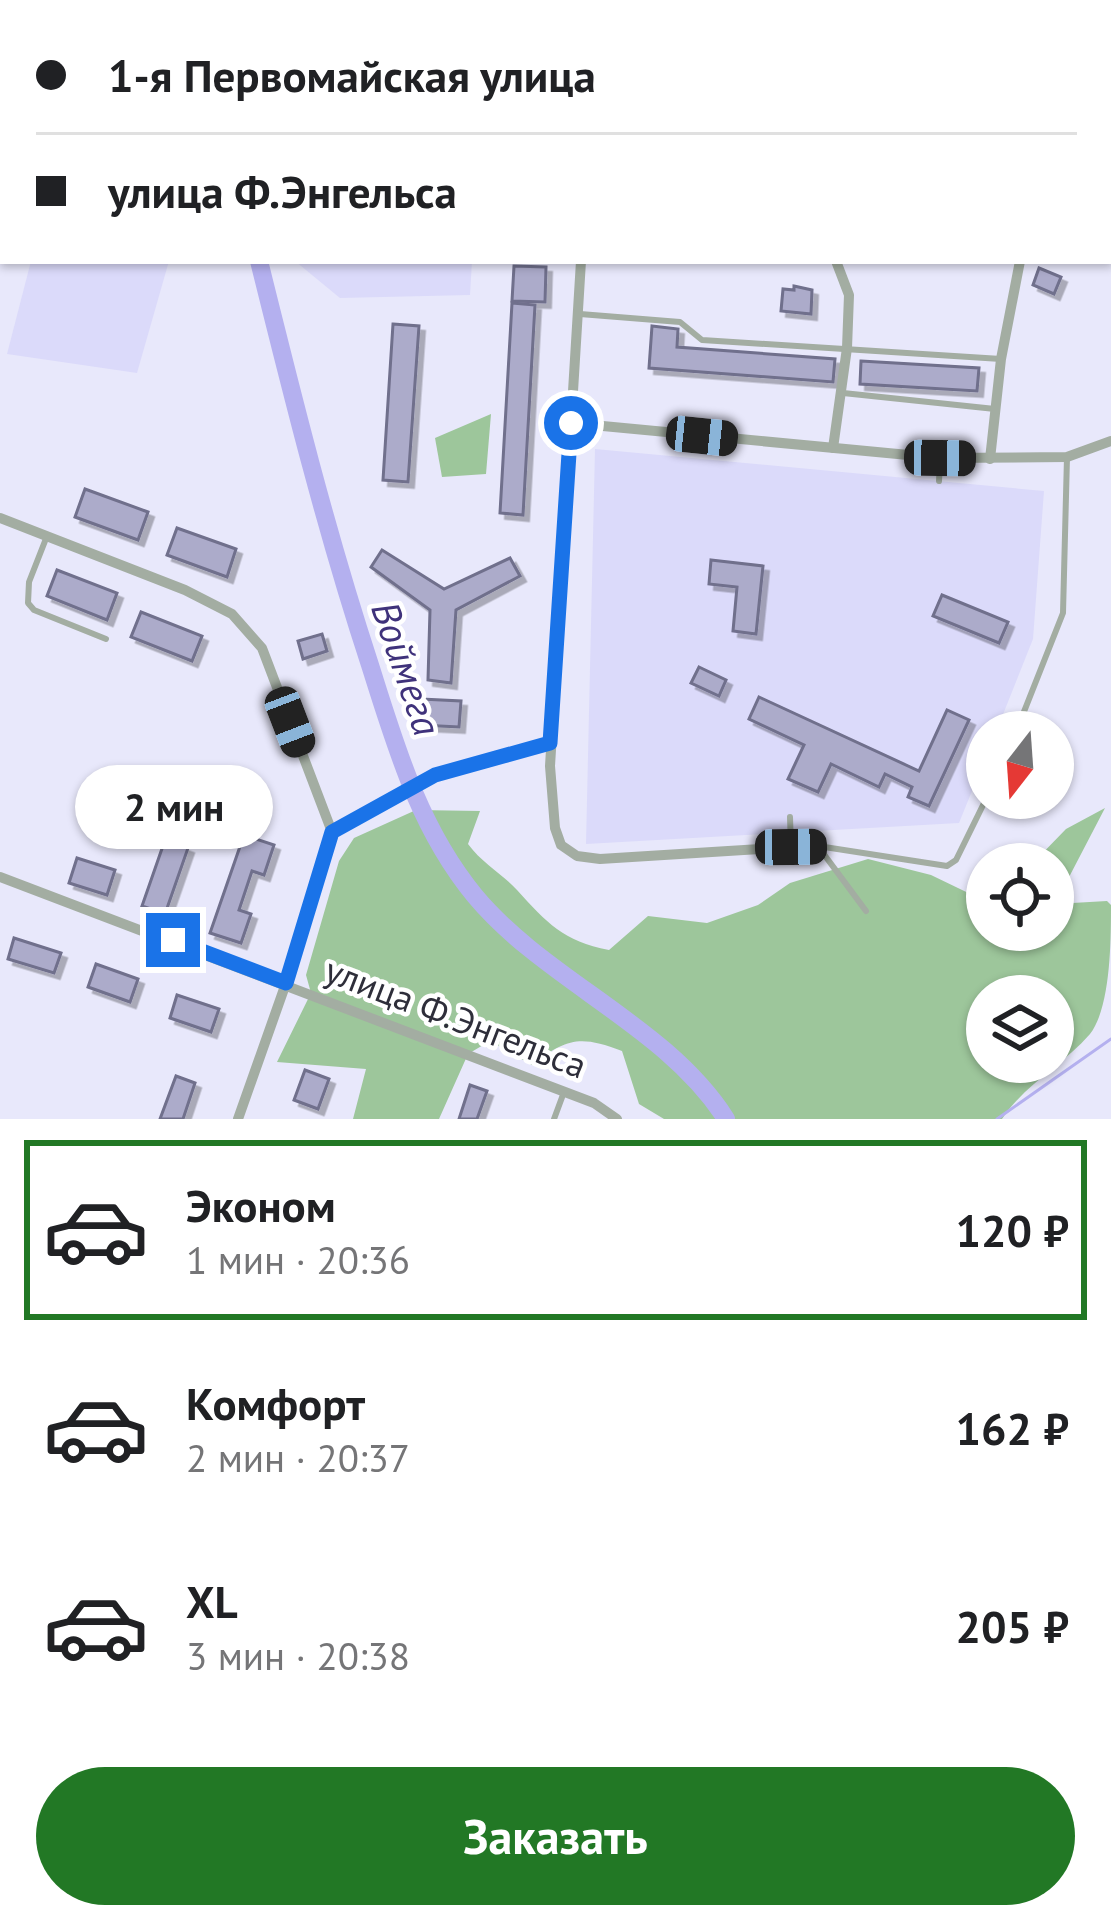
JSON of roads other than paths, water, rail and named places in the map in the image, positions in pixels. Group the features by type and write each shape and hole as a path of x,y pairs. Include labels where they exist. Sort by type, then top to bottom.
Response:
{"street":[{"path":"580,264 550,743 560,844 578,856 600,859 791,847"},
{"path":"833,448 849,296 837,264"},
{"path":"990,459 1001,359 1020,264"},
{"path":"571,423 940,458 1066,458 1111,441"},
{"path":"0,518 185,590 232,614 262,648 332,832 238,1119"},
{"path":"332,832 435,775 550,743"},
{"name":"улица Ф.Энгельса","path":"0,877 594,1103 617,1119"}],"lane":[{"path":"578,314 680,322 702,340 1001,359"},
{"path":"842,393 995,409"},
{"path":"939,481 940,458"},
{"path":"1024,711 1063,613 1066,458"},
{"path":"46,536 29,582 28,604 106,639"},
{"path":"790,817 791,847 818,846 947,866 956,860 976,819"},
{"path":"818,846 866,911"},
{"path":"554,1119 564,1092"}],"waterway":[{"name":"Воймега","path":"260,264 354,615 400,756 439,843 475,896 504,926 672,1057 726,1119"},
{"path":"997,1119 1111,1039"}]}
